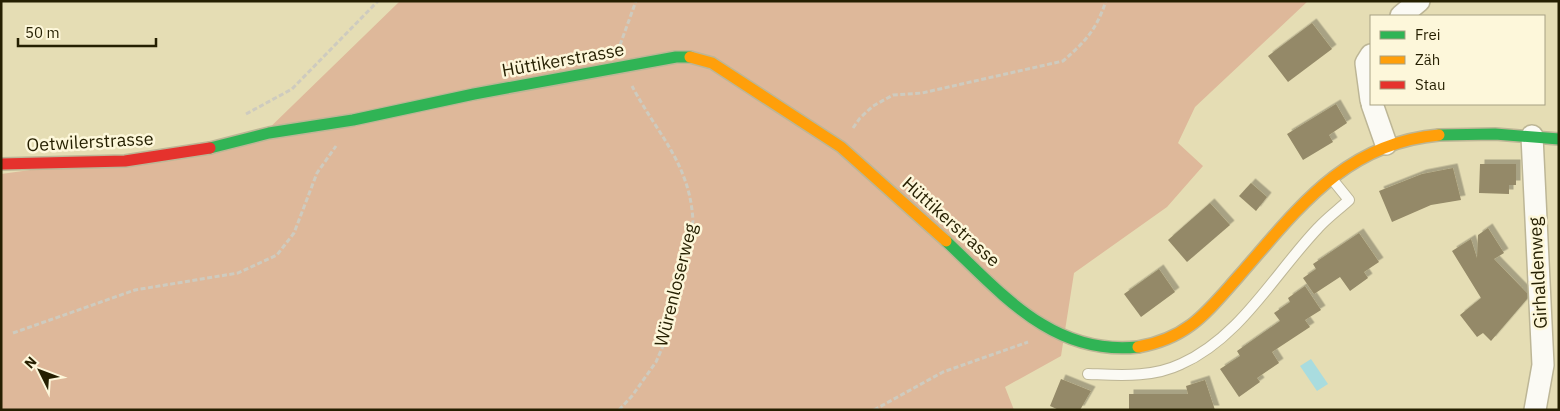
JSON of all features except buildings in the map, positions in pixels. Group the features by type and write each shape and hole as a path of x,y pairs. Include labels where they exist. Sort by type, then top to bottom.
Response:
{"street":[{"path":"1402,15 1419,1"},
{"name":"Hüttikerstrasse","path":"269,133 353,120 474,94 676,57 694,57 712,63 840,147 1009,298 1046,328 1079,343 1107,348 1159,343 1180,334 1200,319 1270,241 1332,178 1357,159 1386,144 1460,134 1532,136 1559,139"},
{"path":"1370,57 1366,63 1370,93"},
{"path":"1372,105 1386,144"},
{"name":"Oetwilerstrasse","path":"1,164 125,161 198,151 269,133"},
{"name":"Girhaldenweg","path":"1532,136 1543,365 1535,410"}],"lane":[{"path":"1088,374 1130,376 1156,372 1181,364 1208,348 1238,322 1318,228 1349,200 1332,178"}],"path":[{"path":"240,118 292,89 378,1"},
{"path":"625,29 636,1"},
{"path":"840,147 860,118 873,106 893,95 922,93 1063,62 1078,48 1098,24 1106,1"},
{"name":"Würenloserweg","path":"619,410 632,396 656,362 666,338 693,221 692,201 681,168 639,101"},
{"path":"13,333 135,290 238,274 277,255 294,233 317,173 353,120"},
{"path":"874,410 943,372 1016,346"}],"shaded area":[{"path":"400,1 1308,1 1195,107 1178,143 1203,166 1167,207 1074,273 1061,356 1005,387 1014,410 1,410 1,174 258,139"}],"water":[{"path":"1311,359 1328,384 1317,391 1300,366"}],"traffic: fast":[{"path":"210,148 269,133 353,120 474,94 676,57 690,57"},
{"path":"1439,135 1495,134 1559,139"},
{"path":"946,241 1009,300 1031,317 1055,331 1080,342 1108,347 1138,347"}],"traffic: slow":[{"path":"690,57 712,63 841,147 946,241"},
{"path":"1138,347 1170,337 1195,322 1216,302 1302,205 1349,166 1376,151 1405,141 1439,135"}],"traffic: jam":[{"path":"1,164 125,161 210,148"}]}
